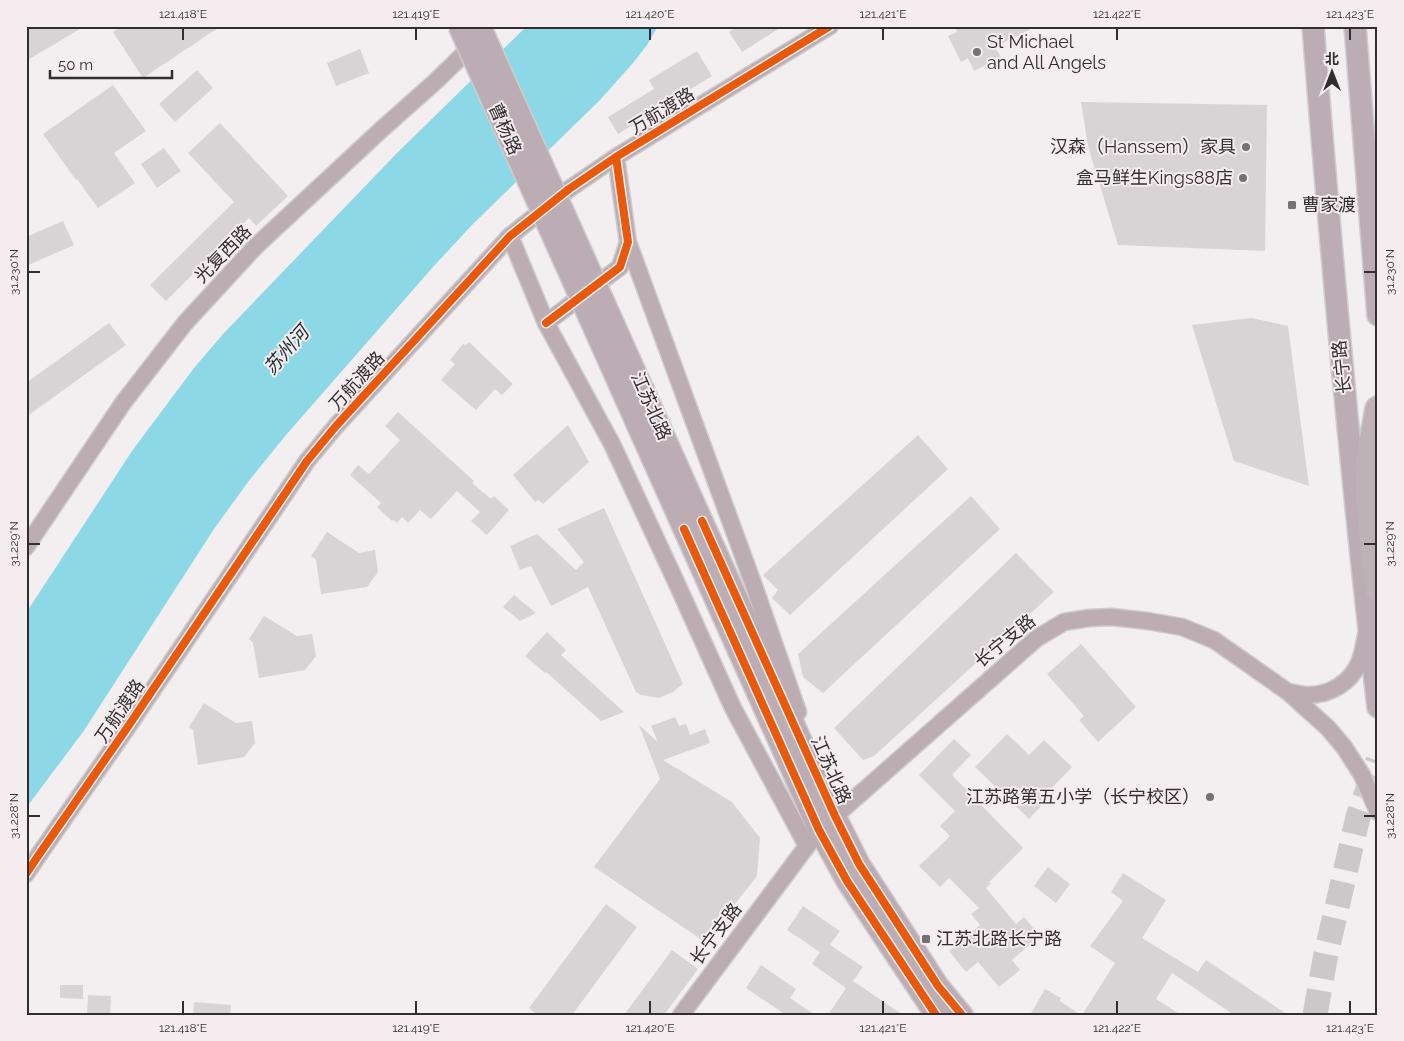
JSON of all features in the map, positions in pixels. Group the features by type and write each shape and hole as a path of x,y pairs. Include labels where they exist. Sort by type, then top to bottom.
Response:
{"highway":[{"path":"1378,409 1368,463 1369,508 1378,589"}],"main road":[{"name":"曹杨路","path":"459,26 559,225"},
{"name":"曹杨路","path":"480,26 559,225"},
{"name":"长宁路","path":"1313,26 1327,202 1368,627 1378,707"},
{"path":"1355,26 1378,315"},
{"name":"江苏北路","path":"559,225 693,525 820,831 847,880 936,1015"},
{"name":"江苏北路","path":"820,831 859,864 938,986 962,1015"}],"street":[{"name":"光复西路","path":"26,547 123,402 185,323 255,247 436,81 491,26"},
{"name":"万航渡路","path":"26,874 307,461 336,426 510,236 570,189 616,157 830,26"},
{"path":"616,157 628,242 753,583 812,753"},
{"path":"510,236 546,324 612,444 733,708 820,831"},
{"path":"546,324 620,267 628,242"},
{"name":"长宁支路","path":"681,1015 820,831 1036,638 1064,622 1112,617 1148,621 1182,627 1214,640 1288,692 1328,728 1344,746 1362,775 1378,812"},
{"path":"1288,692 1308,695 1324,692 1338,687 1348,679 1359,663 1368,627"}],"water":[{"name":"苏州河","path":"527,26 658,26 647,45 633,63 600,100 472,225 433,267 286,435 248,482 214,529 83,732 26,808 26,613 132,451 194,368 224,333 397,153"}],"building":[{"path":"26,26 85,26 26,61"},
{"path":"122,26 221,26 143,78 113,32"},
{"path":"738,26 783,26 742,52 729,32"},
{"name":"St Michael and All Angels","path":"954,26 1037,26 995,47 1001,57 974,71 968,58 961,62 948,36 957,32"},
{"path":"360,49 369,73 336,86 327,63"},
{"path":"697,51 712,76 618,134 608,117 654,89 649,80"},
{"path":"197,70 213,88 175,122 159,104"},
{"path":"113,85 146,131 114,153 135,183 98,208 43,134"},
{"path":"1081,102 1267,105 1265,251 1118,245 1088,146"},
{"path":"220,123 288,196 256,226 249,218 166,301 150,285 234,202 188,153"},
{"path":"164,148 181,171 157,188 141,164"},
{"path":"63,221 74,245 26,266 26,237"},
{"path":"1252,318 1288,326 1309,486 1234,461 1192,325"},
{"path":"109,323 126,345 26,417 26,383"},
{"path":"469,342 513,384 502,395 495,389 476,410 441,380 455,364 450,360 463,344 466,345"},
{"path":"398,412 474,481 472,483 491,499 494,496 509,510 487,535 471,521 480,512 457,491 431,519 420,510 408,523 402,517 397,523 392,521 377,507 381,503 350,475 358,465 369,474 400,440 385,426"},
{"path":"568,425 589,462 543,504 538,500 535,502 513,475"},
{"path":"918,435 948,469 790,615 772,598 778,590 763,575"},
{"path":"971,496 1000,529 823,693 803,677 798,654"},
{"path":"604,508 683,684 673,692 659,698 641,695 636,692 588,587 551,606 531,566 520,570 510,546 537,534 576,570 584,562 557,529"},
{"path":"327,532 359,553 375,550 378,572 367,587 321,594 316,560 311,556"},
{"path":"1016,553 1054,592 874,756 863,760 834,728"},
{"path":"514,595 536,613 520,621 503,607"},
{"path":"264,616 297,636 312,634 316,656 305,670 259,678 253,643 249,639"},
{"path":"547,632 566,650 561,655 624,712 601,721 525,656"},
{"path":"1081,644 1136,707 1098,742 1079,720 1084,716 1047,674"},
{"path":"204,703 236,723 252,721 255,743 244,757 198,765 193,730 189,727"},
{"path":"675,717 679,726 686,724 690,735 705,729 710,743 663,760 732,802 760,838 757,876 705,942 594,867 660,779 639,725 658,742 651,726"},
{"path":"1007,734 1029,755 1044,740 1072,767 1043,797 1047,800 1029,819 975,767"},
{"path":"954,739 971,755 952,775 1023,848 989,882 991,883 986,888 1016,924 1024,917 1040,936 1012,960 1020,970 999,987 978,962 966,972 949,951 980,925 971,914 979,908 949,878 940,887 919,866 950,836 940,826 955,811 919,775"},
{"path":"1048,867 1070,884 1056,903 1034,886"},
{"path":"1123,873 1166,900 1142,938 1198,972 1206,960 1288,1015 1234,1015 1172,973 1156,999 1181,1015 1082,1015 1115,963 1090,946 1123,901 1111,892"},
{"path":"606,904 637,927 572,1015 537,1015 529,1008"},
{"path":"803,906 840,931 830,945 863,967 853,981 903,1015 828,1015 846,988 812,964 820,952 787,930"},
{"path":"672,950 698,969 664,1015 624,1015"},
{"path":"761,965 796,989 790,998 815,1015 786,1015 746,988"},
{"path":"60,985 83,985 83,999 60,998"},
{"path":"1045,989 1061,998 1060,1001 1081,1015 1030,1015"},
{"path":"88,995 111,996 110,1015 87,1015"},
{"path":"194,1002 231,1005 230,1015 193,1015"}],"tunnel":[{"path":"1315,1015 1326,954 1358,817 1378,761"}],"cycle path":[{"path":"26,874 307,461 336,426 510,236 569,189 616,157 830,26"},
{"path":"546,323 620,267 628,242 616,157"},
{"path":"702,521 835,816 859,864 938,986 962,1015"},
{"path":"684,529 819,830 847,881 936,1015"}],"place":[{"name":"St Michael and All Angels","path":"977,52"},
{"name":"汉森（Hanssem）家具","path":"1246,147"},
{"name":"盒马鲜生Kings88店","path":"1243,178"},
{"name":"曹家渡","path":"1292,205"},
{"name":"江苏路第五小学（长宁校区）","path":"1210,797"},
{"name":"江苏北路长宁路","path":"926,939"}]}
